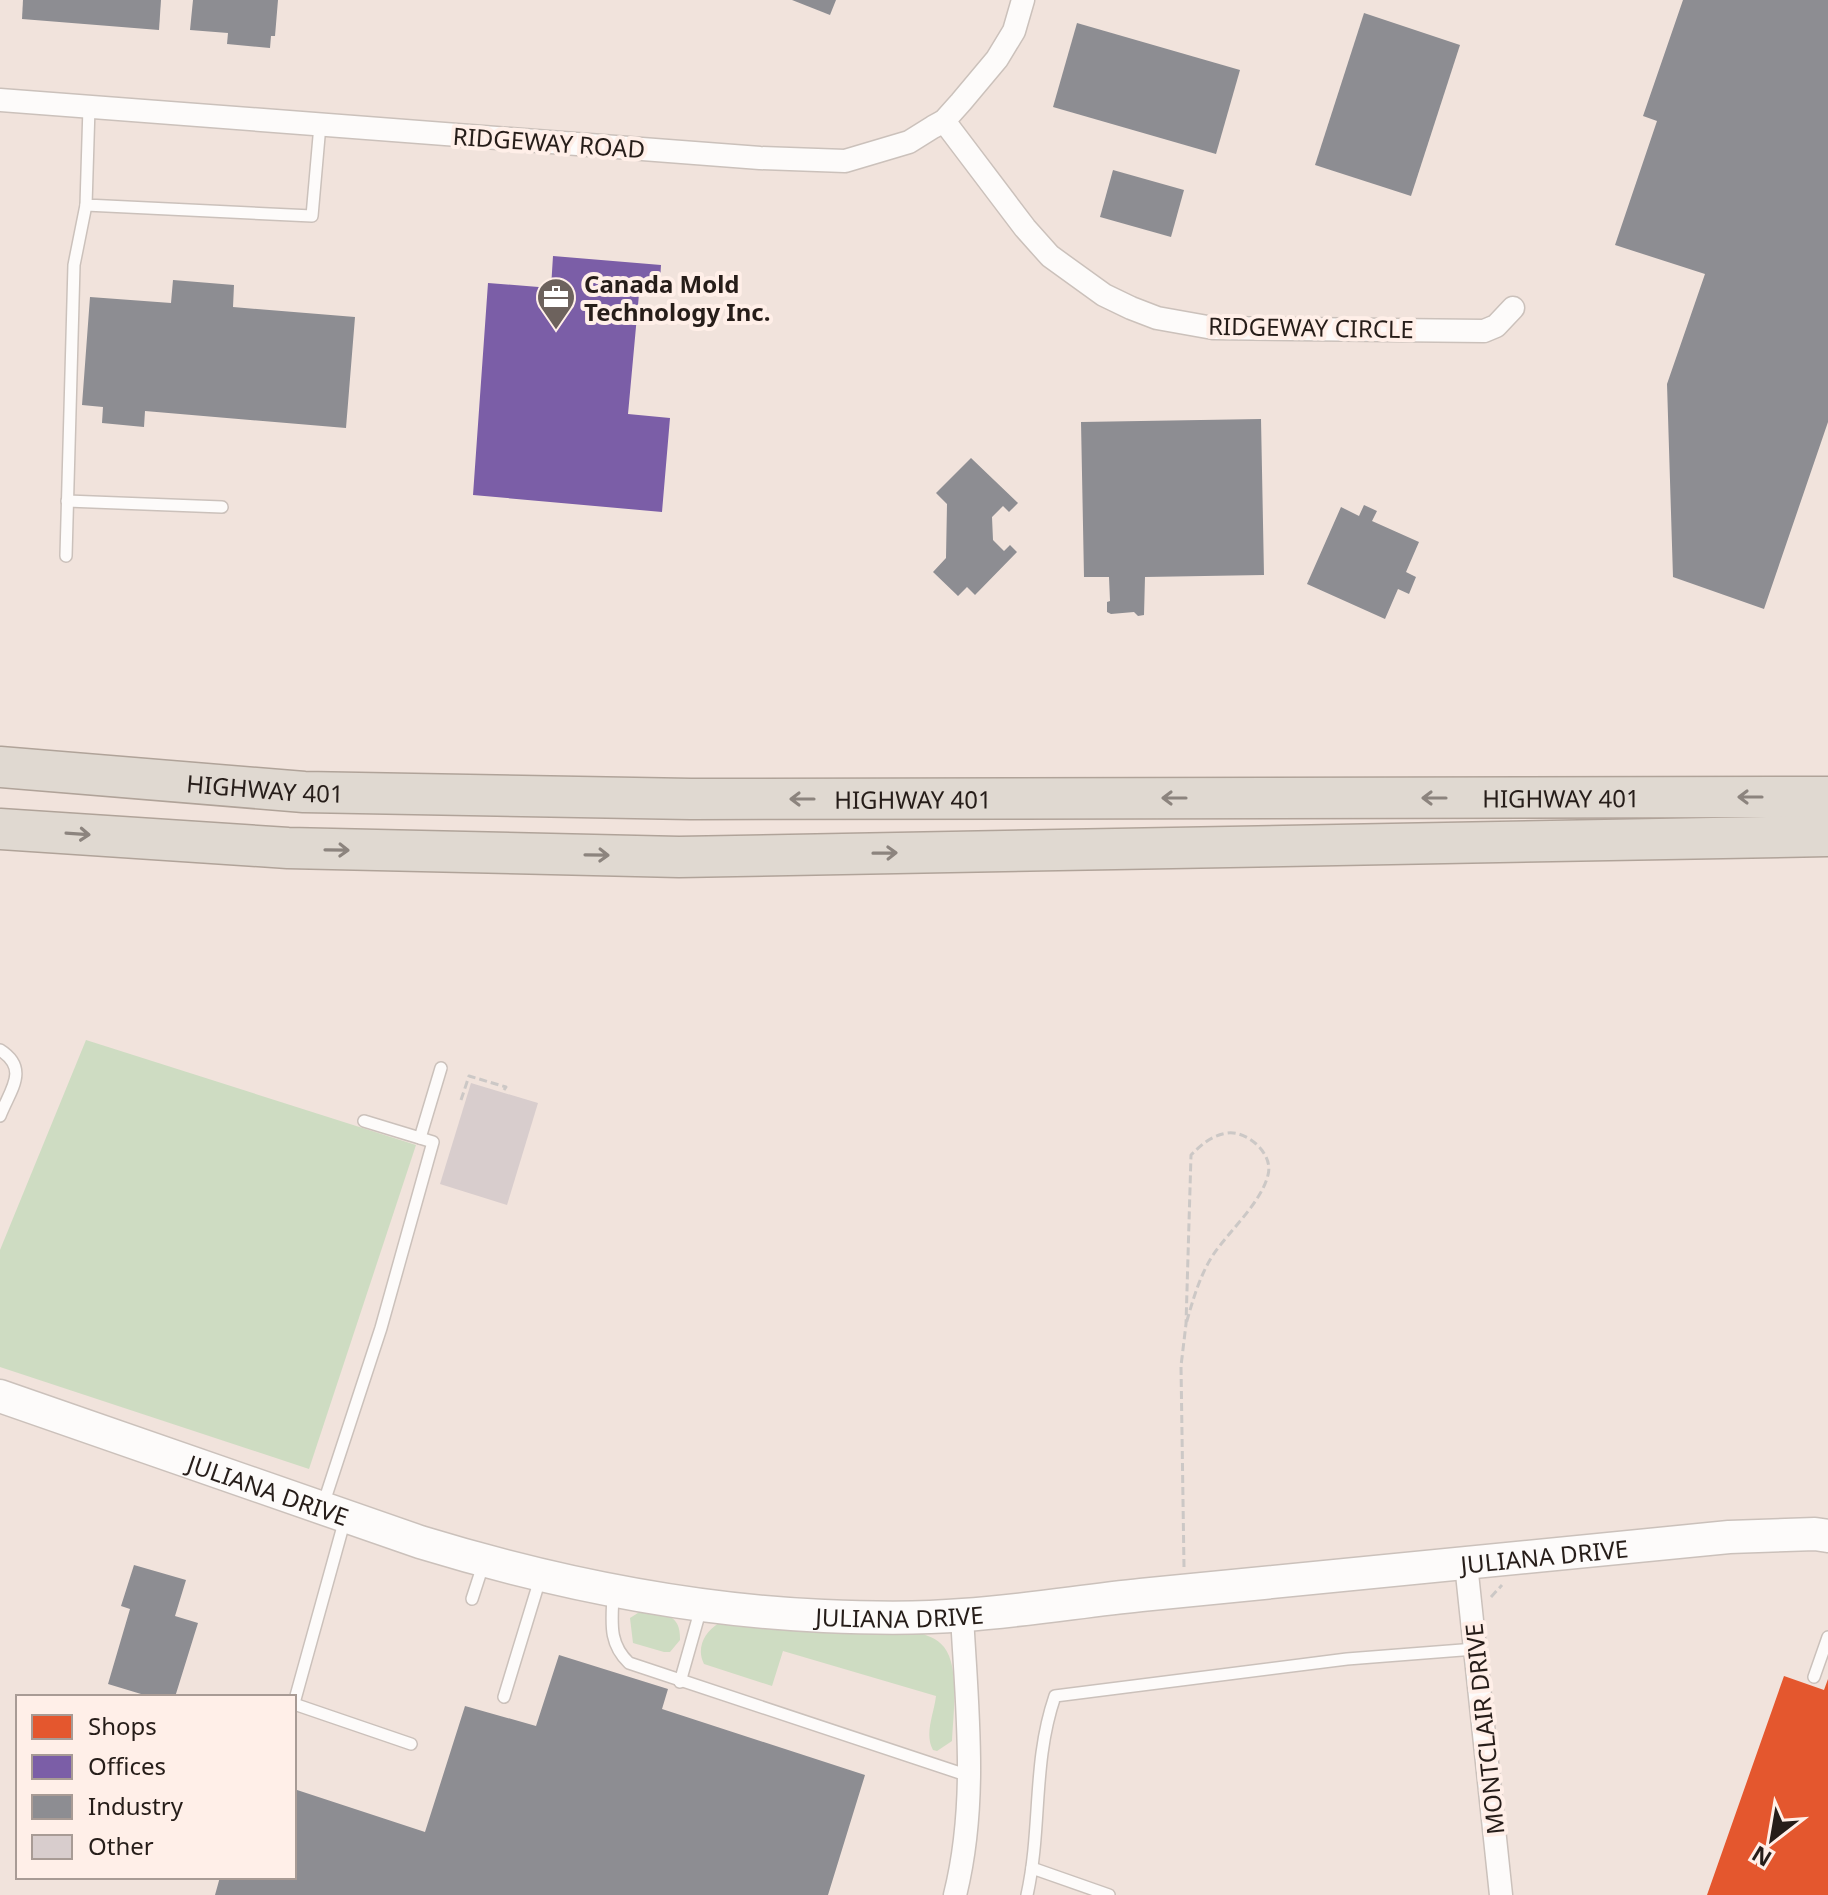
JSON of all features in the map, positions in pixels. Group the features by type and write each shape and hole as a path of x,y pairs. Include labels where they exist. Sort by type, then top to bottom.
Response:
{"highway":[{"name":"HIGHWAY 401","path":"0,767 304,792 691,799 1828,797"},
{"name":"HIGHWAY 401","path":"0,829 288,848 679,857 1820,837"}],"street":[{"name":"RIDGEWAY ROAD","path":"0,100 760,158 845,161 909,142 944,121 981,82 997,59 1014,31 1023,0"},
{"name":"RIDGEWAY CIRCLE","path":"944,121 1050,256 1104,295 1157,318 1213,328 1484,331 1496,326 1513,308"},
{"name":"JULIANA DRIVE","path":"0,1396 333,1513 484,1562 613,1590 822,1616 962,1616 1729,1537 1828,1536"},
{"name":"MONTCLAIR DRIVE","path":"1466,1564 1501,1895"},
{"path":"955,1895 968,1831 969,1776 962,1616"}],"lane":[{"path":"66,556 74,265 86,205 89,107"},
{"path":"86,205 312,216 320,125"},
{"path":"67,501 222,507"},
{"path":"0,1050 15,1061 18,1071 0,1116"},
{"path":"420,1138 441,1068"},
{"path":"296,1695 333,1513 433,1142 364,1121"},
{"path":"472,1599 484,1562"},
{"path":"504,1697 541,1576"},
{"path":"613,1590 611,1634 617,1652 629,1663 969,1776"},
{"path":"680,1682 702,1603"},
{"path":"1814,1677 1828,1637"},
{"path":"1027,1895 1037,1829 1038,1768 1045,1726 1055,1696 1347,1659 1475,1649"},
{"path":"296,1705 411,1744"},
{"path":"1032,1868 1109,1895"}],"path":[{"path":"461,1100 469,1076 506,1087 504,1090"},
{"path":"1185,1591 1181,1366 1186,1324 1191,1155 1206,1139 1229,1132 1249,1137 1265,1154 1270,1171 1261,1194 1229,1231 1205,1269 1186,1324"}],"green space":[{"path":"86,1040 416,1145 309,1469 0,1367 0,1250"},
{"path":"641,1611 669,1616 677,1624 680,1640 670,1652 633,1643 630,1618"},
{"path":"719,1623 916,1632 931,1637 944,1647 952,1667 952,1741 937,1751 930,1744 929,1731 936,1696 783,1651 772,1686 704,1664 701,1653 703,1641"}],"building: Shops":[{"path":"1784,1676 1824,1690 1828,1679 1828,1895 1707,1895"}],"building: Offices":[{"path":"553,256 661,265 659,296 639,294 628,414 670,418 662,512 473,495 488,283 551,288"}],"building: Industry":[{"path":"23,0 161,0 159,30 22,19"},
{"path":"193,0 278,0 275,36 271,36 270,48 227,44 228,33 190,30"},
{"path":"792,0 836,0 830,15"},
{"path":"1683,0 1828,0 1828,422 1764,609 1673,577 1667,384 1705,274 1615,245 1657,121 1643,116"},
{"path":"1364,13 1460,45 1411,196 1315,165"},
{"path":"1077,23 1240,70 1216,154 1053,107"},
{"path":"1113,170 1184,190 1171,237 1100,217"},
{"path":"173,280 234,285 233,307 355,317 346,428 145,411 144,427 102,423 103,407 82,405 90,297 171,303"},
{"path":"1261,419 1264,575 1145,577 1144,615 1107,612 1109,577 1084,577 1081,422"},
{"path":"971,458 1018,503 1009,512 1003,506 992,517 993,540 1004,551 1010,545 1017,552 975,595 967,587 958,596 933,572 946,558 947,504 936,493"},
{"path":"1364,505 1377,511 1372,521 1419,542 1406,572 1416,577 1409,594 1398,589 1385,619 1307,584 1341,507 1359,516"},
{"path":"134,1565 186,1580 175,1616 198,1623 176,1695 144,1695 108,1684 130,1609 121,1606"},
{"path":"559,1655 668,1689 662,1709 865,1775 828,1895 215,1895 219,1879 296,1879 296,1790 425,1832 465,1706 536,1726"}],"building: Other":[{"path":"471,1083 538,1103 507,1205 440,1184"}],"place":[{"name":"Canada Mold Technology Inc.","path":"556,331"}]}
